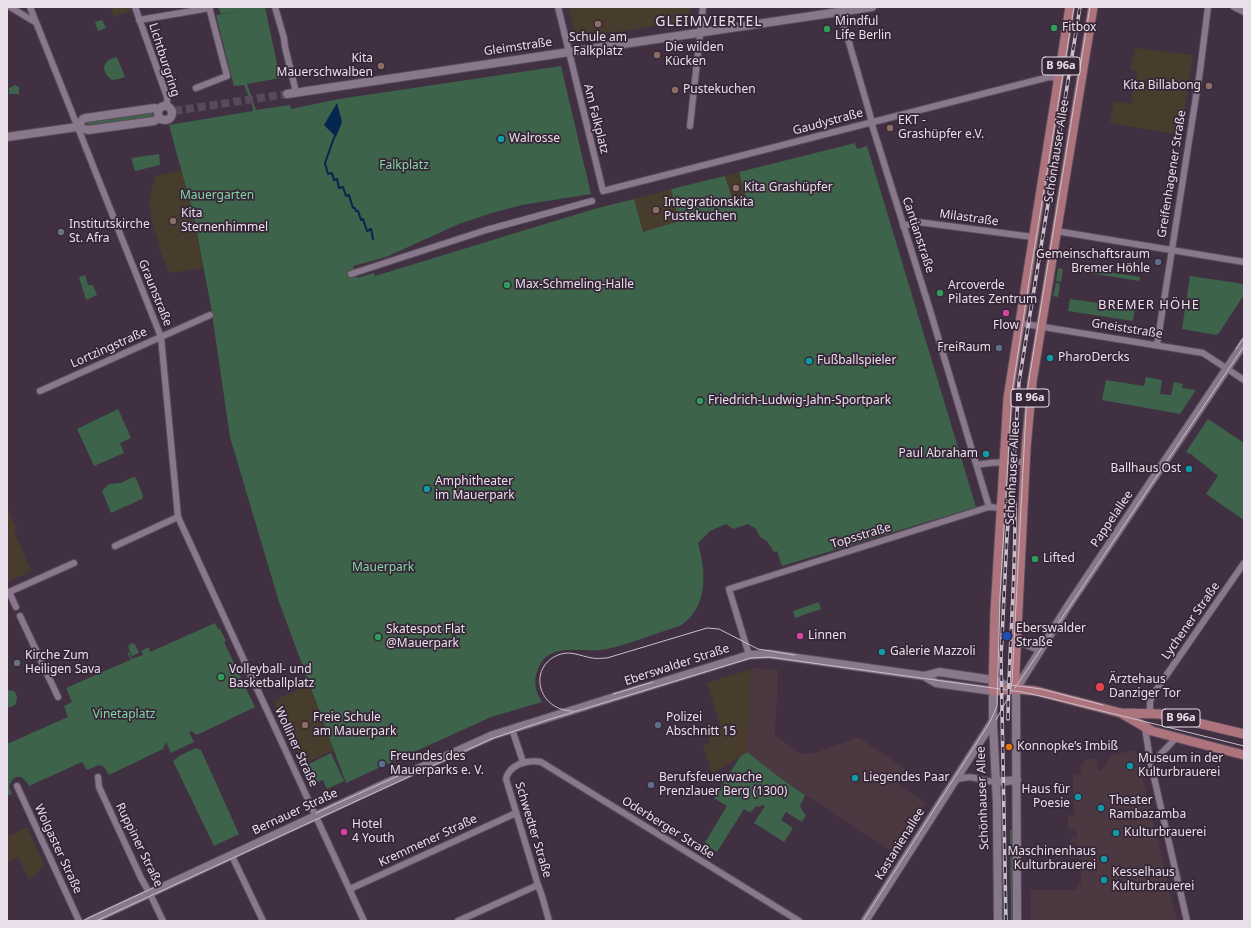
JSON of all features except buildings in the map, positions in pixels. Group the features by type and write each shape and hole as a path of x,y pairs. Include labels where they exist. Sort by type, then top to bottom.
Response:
{"main road":[{"name":"Gleimstraße","path":"287,94 872,7"},
{"name":"Schönhauser Allee","path":"998,921 993,680 994,633 1008,398 1070,7"},
{"name":"Schönhauser Allee","path":"1017,921 1016,640 1031,389 1093,7"},
{"path":"77,127 83,119 86,118 155,108 166,111"},
{"path":"7,137 77,127 88,130 154,121 166,111"},
{"name":"Pappelallee","path":"1016,689 1039,649 1244,342"},
{"path":"1016,640 1039,649"},
{"name":"Eberswalder Straße","path":"512,729 749,655 769,654 924,676 936,683 993,691"},
{"name":"Eberswalder Straße","path":"924,676 939,672 993,680 1016,689"},
{"name":"B 96a","path":"993,691 1016,689 1047,694 1121,713 1150,713 1169,716 1244,734"},
{"name":"B 96a","path":"1121,713 1145,728 1176,738 1244,755"},
{"name":"Kastanienallee","path":"865,921 993,721"},
{"name":"Bernauer Straße","path":"90,921 440,759 512,729"},
{"path":"996,782 1017,780"}],"street":[{"path":"10,7 35,22"},
{"name":"Graunstraße","path":"30,7 161,337 178,517"},
{"name":"Lichtburgring","path":"135,7 167,97 166,111"},
{"path":"275,7 284,38 296,92"},
{"name":"Am Falkplatz","path":"558,7 603,191"},
{"path":"690,126 703,7"},
{"name":"Greifenhagener Straße","path":"1157,345 1200,71 1208,7"},
{"path":"1234,7 1244,12"},
{"name":"Lichtburgring","path":"139,20 210,8 227,76 196,88"},
{"name":"Cantianstraße","path":"844,10 871,122 929,307 989,507"},
{"name":"Gaudystraße","path":"603,191 1049,77 1059,78"},
{"path":"351,274 486,230 592,202"},
{"name":"Milastraße","path":"903,226 918,222 1033,237"},
{"path":"1056,231 1244,262"},
{"name":"Lortzingstraße","path":"40,391 210,315"},
{"name":"Gneiststraße","path":"1019,323 1203,353 1244,380"},
{"path":"977,465 984,463 1026,462"},
{"name":"Topsstraße","path":"749,655 729,589 989,507 1001,508"},
{"path":"115,546 178,517"},
{"name":"Wolliner Straße","path":"178,517 364,921"},
{"path":"16,607 8,593 74,563"},
{"name":"Lychener Straße","path":"1150,713 1150,702 1152,696 1244,563"},
{"path":"20,616 58,697"},
{"path":"1145,728 1150,760 1187,921"},
{"path":"512,729 523,762"},
{"path":"1150,760 1157,758 1176,738"},
{"name":"Schwedter Straße","path":"523,762 510,770 506,779 549,921"},
{"name":"Oderberger Straße","path":"523,762 541,762 799,921"},
{"path":"954,780 969,776 986,782 996,782"},
{"name":"Ruppiner Straße","path":"98,777 99,787 141,878 163,921"},
{"name":"Wolgaster Straße","path":"17,786 79,921"},
{"name":"Kremmener Straße","path":"350,889 516,813"},
{"path":"232,856 263,921"},
{"path":"458,921 538,885"}],"shaded area":[{"path":"111,7 129,7 131,11 114,17"},
{"path":"568,7 690,7 689,21 576,38"},
{"path":"1135,48 1193,55 1181,135 1110,123 1114,101 1131,104 1137,71 1130,70"},
{"name":"Kita Sternenhimmel","path":"181,170 193,215 203,268 169,273 158,245 160,244 153,226 149,201 155,176"},
{"name":"Kita Grashüpfer","path":"739,172 747,201 733,205 725,176"},
{"name":"Integrationskita Pustekuchen","path":"671,189 679,221 642,232 634,199"},
{"path":"7,508 17,529 14,531 31,571 7,582"},
{"path":"751,669 778,670 775,735 801,754 815,753 858,737 907,770 898,785 926,803 893,852 783,780 747,752"},
{"path":"751,669 747,752 712,774 703,746 710,743 705,729 720,724 707,683"},
{"name":"Freie Schule am Mauerpark","path":"309,685 334,750 303,764 273,701"},
{"name":"Kulturbrauerei","path":"1136,750 1177,921 1031,921 1031,890 1077,890 1077,884 1081,884 1081,855 1078,855 1077,841 1071,842 1071,837 1077,837 1077,829 1068,829 1068,816 1074,816 1073,774 1081,774 1081,766 1084,764 1084,759 1097,758 1098,769 1101,771 1112,755"},
{"path":"27,827 45,866 40,868 41,870 33,876 34,878 29,880 18,857 7,863 7,837"}],"green space":[{"path":"218,7 265,7 280,78 247,84 256,110 290,105 291,109 339,99 561,66 591,194 522,205 459,224 386,257 353,266 357,278 374,273 375,276 594,209 634,199 643,232 679,221 671,189 725,176 734,205 747,201 739,172 855,143 857,149 867,146 976,507 782,566 777,551 774,552 767,541 760,537 756,529 748,524 733,529 726,524 710,531 698,543 703,565 703,588 701,599 689,618 680,626 607,649 568,650 550,654 543,660 538,669 535,682 536,690 542,702 491,717 346,783 279,602 230,437 211,307 194,217 169,125 253,111 252,104 244,85 234,86 216,15 244,11 221,14"},
{"path":"102,20 106,28 98,31 95,22"},
{"path":"117,57 125,77 112,80 108,77 104,70 104,66 112,58"},
{"path":"15,85 19,87 19,94 9,94 9,88"},
{"path":"152,112 153,118 93,128 87,126 88,121"},
{"path":"159,154 160,165 135,171 131,158"},
{"path":"1058,268 1063,269 1061,282 1056,281"},
{"path":"1083,268 1140,277 1139,281 1082,272"},
{"path":"85,275 88,285 93,285 97,295 86,300 79,277"},
{"path":"1190,276 1244,284 1244,295 1219,333 1216,335 1182,329"},
{"path":"1056,283 1060,284 1058,297 1053,296"},
{"path":"1070,299 1135,308 1133,321 1068,311"},
{"path":"1146,377 1162,380 1160,394 1171,395 1174,382 1183,384 1182,388 1196,390 1180,414 1102,400 1106,380 1144,386"},
{"path":"118,409 131,438 120,443 124,453 94,466 77,429"},
{"path":"1208,419 1244,443 1244,520 1206,494 1218,476 1192,454 1186,452"},
{"path":"133,477 136,478 143,496 142,499 111,513 102,491 109,484 121,483"},
{"path":"819,602 821,609 795,618 793,611"},
{"name":"Vinetaplatz","path":"215,623 226,641 224,642 255,707 197,735 191,731 189,732 194,742 171,753 166,742 163,749 109,775 104,767 99,765 87,770 82,762 29,786 24,779 21,777 16,777 13,779 9,787 12,794 7,796 7,744 68,717 64,706 72,702 66,688 130,660 131,659 127,653 129,652 132,659 143,655 141,651 149,647 150,652"},
{"path":"132,643 135,644 139,653 132,656 128,646"},
{"path":"7,690 14,691 17,696 16,704 11,707 7,707"},
{"path":"196,748 201,750 239,834 214,846 173,761 179,756"},
{"path":"747,752 805,795 800,806 806,815 802,822 786,812 781,820 793,828 784,842 754,823 765,806 756,806 749,812 744,809 717,852 704,844 727,806 714,798 740,757"},
{"path":"331,753 344,781 327,789 323,780 315,783 307,765"},
{"path":"1000,830 1003,830 1004,921 1001,921"},
{"path":"1010,830 1013,830 1014,921 1011,921"}],"water":[{"path":"337,103 342,122 336,137 324,125"},
{"path":"501,134 506,139 501,144 496,139"}],"waterway":[{"path":"335,135 325,163 328,174 332,173 334,180 337,179 339,188 343,187 346,196 349,195 353,208 358,211 361,220 363,219 367,231 371,229 373,239"}],"tunnel":[{"path":"174,111 287,94"}],"tram line":[{"path":"863,921 990,722 997,706 1000,596 1012,392 1074,7"},
{"path":"996,720 1009,696 1012,682 1027,392 1090,7"},
{"path":"1236,349 1244,337"},
{"path":"1015,688 1244,346"},
{"path":"573,711 561,709 552,704 545,697 541,688 540,678 542,669 548,661 558,655 571,653 594,658 607,658 707,628 719,629 758,649 795,655"},
{"path":"96,921 491,739 544,721 751,658 769,657 1022,692 1244,746"},
{"path":"613,694 653,682"},
{"path":"1011,685 1041,689 1103,705"},
{"path":"316,813 400,775"},
{"path":"82,921 153,888"}],"railway":[{"path":"1006,921 1001,658 1007,535 1013,475 1019,382 1080,7"},
{"path":"1008,719 1015,501"}],"place":[{"name":"Schule am Falkplatz","path":"598,24"},
{"name":"Fitbox","path":"1054,28"},
{"name":"Mindful Life Berlin","path":"827,29"},
{"name":"Die wilden Kücken","path":"657,55"},
{"name":"Kita Mauerschwalben","path":"381,66"},
{"name":"Kita Billabong","path":"1209,86"},
{"name":"Pustekuchen","path":"675,90"},
{"name":"EKT - Grashüpfer e.V.","path":"890,128"},
{"name":"Walrosse","path":"501,139"},
{"name":"Kita Grashüpfer","path":"736,188"},
{"name":"Integrationskita Pustekuchen","path":"656,210"},
{"name":"Kita Sternenhimmel","path":"173,221"},
{"name":"Institutskirche St. Afra","path":"61,232"},
{"name":"Gemeinschaftsraum Bremer Höhle","path":"1158,262"},
{"name":"Max-Schmeling-Halle","path":"507,285"},
{"name":"Arcoverde Pilates Zentrum","path":"940,293"},
{"name":"Flow","path":"1006,313"},
{"name":"FreiRaum","path":"999,348"},
{"name":"PharoDercks","path":"1050,358"},
{"name":"Fußballspieler","path":"809,361"},
{"name":"Friedrich-Ludwig-Jahn-Sportpark","path":"700,401"},
{"name":"Paul Abraham","path":"986,454"},
{"name":"Ballhaus Ost","path":"1189,469"},
{"name":"Amphitheater im Mauerpark","path":"427,489"},
{"name":"Lifted","path":"1035,559"},
{"name":"Linnen","path":"800,636"},
{"name":"Eberswalder Straße","path":"1007,636"},
{"name":"Skatespot Flat @Mauerpark","path":"378,637"},
{"name":"Galerie Mazzoli","path":"882,652"},
{"name":"Kirche Zum Heiligen Sava","path":"17,663"},
{"name":"Volleyball- und Basketballplatz","path":"221,677"},
{"name":"Ärztehaus Danziger Tor","path":"1100,687"},
{"name":"Freie Schule am Mauerpark","path":"305,725"},
{"name":"Polizei Abschnitt 15","path":"658,725"},
{"name":"Konnopke’s Imbiß","path":"1009,747"},
{"name":"Freundes des Mauerparks e. V.","path":"382,764"},
{"name":"Museum in der Kulturbrauerei","path":"1130,766"},
{"name":"Liegendes Paar","path":"855,778"},
{"name":"Berufsfeuerwache Prenzlauer Berg (1300)","path":"651,785"},
{"name":"Haus für Poesie","path":"1078,797"},
{"name":"Theater Rambazamba","path":"1101,808"},
{"name":"Hotel 4 Youth","path":"344,832"},
{"name":"Kulturbrauerei","path":"1116,833"},
{"name":"Maschinenhaus Kulturbrauerei","path":"1104,859"},
{"name":"Kesselhaus Kulturbrauerei","path":"1104,880"}],"district":[{"name":"GLEIMVIERTEL","path":"709,22"},
{"name":"BREMER HÖHE","path":"1149,305"}],"park label":[{"name":"Falkplatz","path":"404,166"},
{"name":"Mauergarten","path":"217,196"},
{"name":"Mauerpark","path":"383,568"}]}
